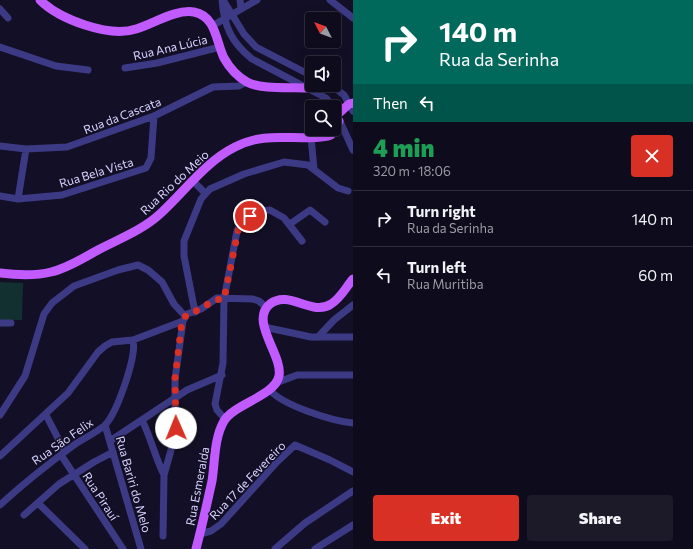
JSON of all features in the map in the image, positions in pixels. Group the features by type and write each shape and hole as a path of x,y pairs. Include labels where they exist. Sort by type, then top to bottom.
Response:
{"main road":[{"path":"40,0 46,6 65,17 97,28 128,31 167,17 188,12 200,14 209,21 212,26 227,62 246,82 262,87 305,88"},
{"path":"341,111 352,106"},
{"name":"Rua Rio do Meio","path":"0,273 17,275 45,273 70,265 146,224 160,214 217,158 245,142 275,136 321,136"},
{"path":"225,419 269,389 276,383 279,376 278,362 264,327 263,314 267,308 273,302 286,300 318,308 330,305 353,279"},
{"name":"Rua Esmeralda","path":"196,549 212,481 219,432 225,419"}],"street":[{"path":"223,0 244,34 256,47 305,72"},
{"path":"223,0 224,19 232,36 248,57 305,87"},
{"path":"240,0 241,8"},
{"path":"212,26 257,0"},
{"path":"330,0 353,18"},
{"path":"0,9 8,18"},
{"path":"0,47 56,66 88,70"},
{"name":"Rua Ana Lúcia","path":"125,68 157,63 220,47"},
{"name":"Rua da Cascata","path":"0,146 26,149 67,147 154,116 213,87 239,86 246,82"},
{"path":"315,92 327,100"},
{"path":"340,92 352,106"},
{"name":"Rua Bela Vista","path":"0,196 18,198 62,195 146,168 151,158 154,116"},
{"path":"341,124 353,150"},
{"path":"311,137 314,169"},
{"path":"18,198 26,149"},
{"path":"195,312 184,256 184,240 198,206 206,193 223,182 277,164 289,162 308,165 338,188 348,191"},
{"path":"193,181 206,193"},
{"path":"225,419 217,410 215,404 222,375 224,299 238,231 245,219 257,212 270,210 280,214 290,224 302,241"},
{"path":"290,224 310,210 325,222"},
{"path":"0,415 25,376 44,314 52,303 74,286 118,270 138,265 148,270 162,282 174,304 184,318 176,372 175,436 164,475 163,536"},
{"path":"0,456 46,415 75,385 91,361 105,346 112,342 134,340 184,318 217,298 253,299 259,301 267,308"},
{"path":"318,337 334,320 353,305"},
{"path":"0,323 11,323"},
{"path":"264,327 302,336 353,337"},
{"name":"Rua São Felix","path":"0,505 24,482 105,425 113,412 132,363 134,340"},
{"path":"110,441 176,397 196,386 222,375"},
{"path":"276,383 297,375 353,375"},
{"path":"269,389 282,400 319,415 353,423"},
{"name":"Rua Pirauí","path":"46,415 74,475 123,549"},
{"path":"142,420 153,445 156,459 164,475"},
{"name":"Rua Bariri do Melo","path":"105,425 141,549"},
{"name":"Rua 17 de Fevereiro","path":"200,534 211,531 221,524 281,458 295,446 330,460 353,472"},
{"path":"24,515 59,484 113,452"},
{"path":"275,549 305,523 353,491"},
{"path":"38,503 85,549"},
{"path":"315,549 353,525"}],"green space":[{"path":"0,282 23,283 22,320 0,320"}],"route":[{"path":"176,428 175,379 182,321 184,316 187,314 201,309 217,298 224,299 240,224 250,216"}]}
